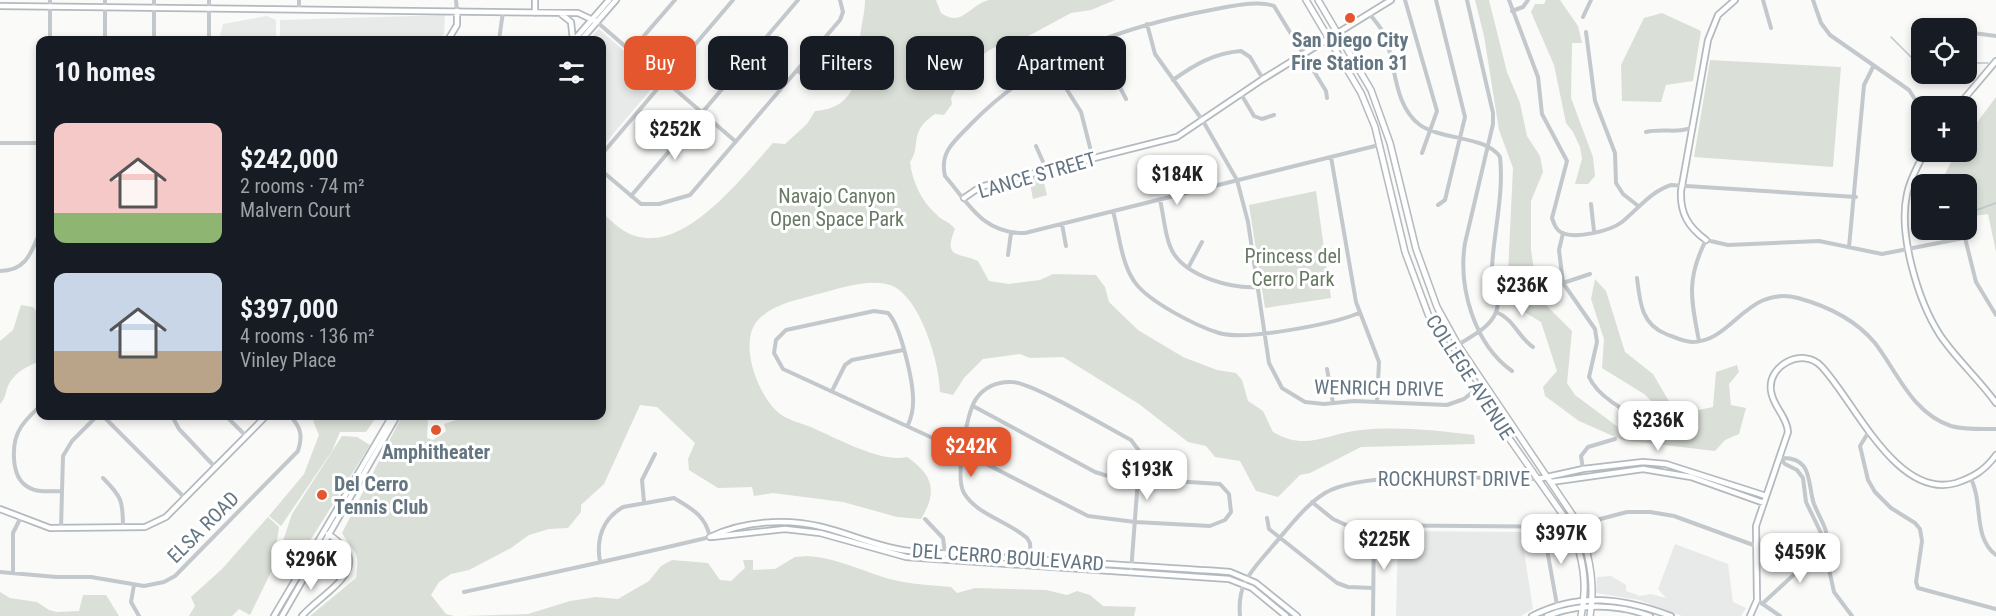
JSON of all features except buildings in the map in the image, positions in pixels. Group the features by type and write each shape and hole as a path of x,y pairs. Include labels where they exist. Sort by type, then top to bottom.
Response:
{"main road":[{"name":"COLLEGE AVENUE","path":"1306,0 1330,37 1361,93 1381,145 1405,252 1418,292 1448,351 1570,527 1583,565 1584,599 1581,616"},
{"name":"COLLEGE AVENUE","path":"1318,0 1371,90 1390,143 1424,274 1437,308 1458,345 1551,482 1578,526 1590,561 1592,599 1590,616"}],"street":[{"path":"50,0 50,36"},
{"path":"105,0 105,36"},
{"path":"154,0 154,36"},
{"path":"209,0 209,36"},
{"path":"298,9 299,0"},
{"path":"450,36 456,25 456,0"},
{"path":"535,0 535,13"},
{"path":"585,36 609,0"},
{"path":"577,36 616,0"},
{"path":"644,36 675,0"},
{"path":"696,43 733,0"},
{"path":"631,196 798,0"},
{"path":"606,174 631,196 647,205 690,195 840,20 843,12 840,0"},
{"name":"LANCE STREET","path":"964,198 980,187 1171,140 1263,79 1391,0"},
{"path":"1405,0 1437,111 1422,153"},
{"path":"1436,0 1465,117 1445,200 1438,205"},
{"path":"1467,0 1493,113 1489,147 1462,261 1463,287 1480,331 1503,365 1512,371"},
{"path":"1509,0 1538,77 1542,114 1567,161 1552,218 1555,226 1563,233 1609,229 1622,222 1637,206 1663,188 1683,184 1856,196"},
{"path":"1512,11 1523,7 1528,0"},
{"path":"1583,17 1591,0"},
{"path":"1735,0 1718,15 1708,40 1681,205 1684,216 1693,230 1706,240 1728,245 1808,240 1882,254 1955,240"},
{"path":"1763,0 1771,28"},
{"path":"1813,0 1821,23 1830,35 1909,90 1913,96"},
{"path":"1111,36 1147,24 1266,1 1274,6 1305,53 1326,91 1327,98"},
{"path":"0,6 578,13 595,20 624,47"},
{"path":"500,36 503,12"},
{"path":"559,13 572,22 573,36"},
{"path":"1369,13 1384,35 1406,110 1419,124 1431,132 1489,147 1496,150 1500,157 1502,179 1492,267 1498,300 1496,312 1480,331 1458,345"},
{"name":"WENRICH DRIVE","path":"1147,24 1155,54 1203,120 1237,180 1248,222 1269,363 1282,388 1305,402 1447,405 1464,399 1476,390"},
{"path":"1586,32 1594,101 1615,153 1616,183 1623,194 1637,206"},
{"path":"1977,33 1996,36"},
{"path":"1173,80 1197,63 1218,55 1241,51 1250,57 1263,79"},
{"path":"1966,96 1996,61"},
{"path":"1849,247 1856,196 1864,85 1873,67"},
{"path":"606,149 656,90"},
{"path":"675,90 735,141"},
{"path":"1010,90 948,148 942,161 945,176 982,220 995,229 1011,233 1025,233 1381,145"},
{"path":"1067,90 1081,112 1093,159"},
{"path":"1121,90 1126,99"},
{"path":"1241,94 1254,116 1262,119 1274,115"},
{"path":"1646,132 1660,128 1684,132 1694,127"},
{"path":"0,143 36,144"},
{"path":"1036,146 1047,171"},
{"path":"1330,157 1359,313 1379,362 1377,402"},
{"path":"1921,162 1907,193 1905,226 1918,286 1934,325 1948,346 1996,403"},
{"path":"1160,200 1172,250 1188,267 1224,285 1258,287"},
{"path":"1591,204 1594,231"},
{"path":"1113,211 1127,268 1142,290 1164,306 1220,333 1264,332 1341,320 1359,313"},
{"path":"1062,224 1066,246"},
{"path":"1008,255 1011,233"},
{"path":"1563,233 1559,250 1563,283 1595,329 1597,342 1588,377 1592,384 1634,415 1644,418"},
{"path":"1699,341 1691,278 1693,266 1706,240"},
{"path":"1965,240 1976,282 1996,315"},
{"path":"0,271 8,271 26,262 36,241"},
{"path":"1188,267 1202,242"},
{"path":"1563,283 1590,274"},
{"path":"1637,278 1640,306 1651,326 1673,337 1699,341 1714,334 1766,298 1782,296 1816,303 1844,316 1868,336 1916,403 1932,417 1960,428 1996,429"},
{"path":"908,425 914,400 894,319 888,313 874,310 783,332 776,340 774,350 777,362 783,369 908,425 1078,512 1135,522 1210,526 1225,520 1232,507 1229,494 1220,484 1112,477 1095,471 972,406"},
{"path":"1496,312 1506,316 1525,342 1533,347"},
{"path":"832,392 845,365 852,360 903,350"},
{"path":"1750,616 1757,600 1756,525 1788,432 1787,423 1770,390 1772,376 1778,367 1796,358 1808,359 1821,366 1868,433 1909,473 1921,480 1944,485 1970,477 1983,471 1996,455"},
{"path":"1327,369 1333,403"},
{"path":"1031,559 1030,543 1027,538 975,505 963,492 960,476 972,406 984,390 995,384 1014,382 1025,384 1131,440 1140,452 1131,572"},
{"path":"36,410 21,425 15,438 15,471 18,479 30,489 61,491"},
{"path":"61,528 61,467 66,450 93,420"},
{"path":"107,420 185,498"},
{"path":"174,420 179,429 216,467"},
{"path":"230,420 246,436"},
{"path":"0,509 37,525 61,528 145,527 162,521 262,420"},
{"name":"ELSA ROAD","path":"0,572 56,577 91,577 134,585 154,585 175,576 298,451 301,441 300,430 293,420"},
{"path":"274,616 390,420"},
{"path":"282,616 395,420"},
{"path":"1868,433 1860,446 1872,486 1891,508 1915,523 1922,536 1916,582 1918,588 1996,609"},
{"path":"1583,469 1581,456 1588,447 1615,439"},
{"path":"644,502 642,480 655,454"},
{"path":"1780,458 1802,475 1806,502 1818,524 1834,592 1852,616"},
{"name":"ROCKHURST DRIVE","path":"1240,616 1240,593 1247,577 1312,502 1339,486 1371,479 1538,479 1625,463 1666,464 1766,496"},
{"name":"ROCKHURST DRIVE","path":"1551,482 1642,469 1691,477 1764,503"},
{"path":"1970,477 1975,487 1984,541 1996,555"},
{"path":"103,478 120,495 123,503 123,528"},
{"path":"600,562 597,544 599,535 616,510 644,502 674,498 700,514 710,537"},
{"path":"1312,502 1339,523 1374,525 1570,527 1617,514 1650,512 1674,516 1756,546"},
{"path":"13,572 13,533 21,517"},
{"path":"1267,518 1269,529 1336,584 1373,588"},
{"path":"925,519 943,538 946,560"},
{"name":"DEL CERRO BOULEVARD","path":"710,537 723,530 785,522 821,527 906,550 1230,572 1247,577 1297,616"},
{"path":"1373,616 1374,525"},
{"path":"1543,527 1557,605"},
{"name":"DEL CERRO BOULEVARD","path":"464,592 710,537 725,537 759,530 806,531 906,557 1229,579 1244,583 1286,616"},
{"path":"302,616 342,581 347,572 348,553 324,531"},
{"path":"1762,604 1824,549"},
{"path":"134,585 131,602 139,616"},
{"path":"1532,616 1557,605 1584,599 1641,604 1671,616"},
{"path":"1757,600 1780,616"},
{"path":"1636,614 1641,604"},
{"path":"1547,616 1583,608 1609,606 1650,616"}],"shaded area":[{"path":"445,15 442,36 280,36 280,20"},
{"path":"267,16 276,20 276,36 220,36 223,24"},
{"path":"599,29 624,51 624,90 650,90 606,142 606,36 593,36"},
{"path":"1398,531 1521,532 1533,609 1521,616 1396,616"},
{"path":"1675,544 1728,564 1733,602 1746,608 1741,616 1682,616 1639,600 1596,593 1597,577 1611,576 1626,585 1626,591 1640,596 1651,594 1666,598 1658,589"}],"green space":[{"name":"Navajo Canyon Open Space Park","path":"865,0 936,0 941,13 955,18 989,0 1115,0 1091,10 1071,13 1029,36 996,36 996,47 984,54 984,36 906,36 906,90 956,90 951,98 952,104 944,115 935,114 921,127 910,162 918,191 926,203 955,229 951,245 954,253 978,261 989,281 1009,284 1040,280 1053,274 1096,275 1105,287 1109,302 1138,330 1183,357 1217,370 1236,373 1242,380 1248,401 1263,411 1273,432 1285,438 1307,441 1362,430 1403,429 1474,435 1475,444 1361,447 1310,473 1300,475 1278,497 1256,491 1240,461 1215,457 1206,446 1188,442 1139,404 1063,357 1030,358 1020,354 983,359 964,378 953,395 940,392 932,348 919,316 910,302 901,291 890,285 863,283 795,300 765,314 752,329 750,355 753,370 766,398 783,416 871,453 884,457 907,457 923,470 931,492 930,500 921,519 897,517 843,502 773,493 754,496 752,487 718,488 689,470 688,459 695,443 657,407 640,405 604,484 581,505 581,512 568,528 549,529 529,535 511,548 469,570 451,574 439,582 431,595 446,614 454,616 310,616 356,578 357,557 342,533 400,420 428,420 427,438 433,440 446,431 444,424 456,420 606,420 606,216 623,230 639,237 658,237 677,232 714,206 773,143 785,144 807,124 815,111 840,103 851,90 894,90 894,36 861,36"},
{"path":"1475,0 1489,0 1507,72 1520,103 1527,136 1540,156 1543,172 1531,201 1531,249 1535,279 1542,301 1572,331 1567,383 1575,395 1626,433 1650,432 1662,419 1668,417 1644,394 1602,368 1604,339 1591,299 1595,279 1606,291 1625,352 1653,374 1670,403 1684,413 1713,407 1716,372 1737,365 1739,372 1729,384 1731,405 1746,408 1739,434 1725,440 1715,451 1622,440 1579,421 1545,396 1543,387 1557,371 1541,322 1521,310 1507,295 1513,168 1499,130 1484,36"},
{"path":"1546,0 1560,0 1578,26 1582,43 1572,43 1571,98 1593,157 1595,176 1588,184 1575,184 1582,159 1580,147 1566,123 1554,65 1531,12 1535,4 1544,4"},
{"path":"1662,13 1701,31 1693,81 1666,85 1661,102 1622,101 1621,65 1644,18"},
{"path":"1710,60 1841,67 1833,167 1694,157"},
{"path":"1996,97 1996,252 1988,214 1977,216 1977,174 1945,174 1951,162 1977,162 1977,123"},
{"path":"1042,175 1047,195 1033,199 1029,178"},
{"name":"Princess del Cerro Park","path":"1316,191 1331,298 1265,308 1249,205"},
{"path":"21,305 33,307 36,311 36,363 26,367 14,377 0,404 0,341 13,330"},
{"path":"374,420 366,432 340,432 332,451 281,526 269,516 304,474 319,435 313,421"},
{"name":"Del Cerro Tennis Club","path":"342,436 357,437 370,445 293,568 277,559 292,514"},
{"path":"268,517 279,527 273,568 250,615 239,609 232,616 189,616 195,606 191,597 222,569"},
{"path":"807,556 836,561 897,581 951,587 957,593 975,588 1046,590 1067,595 1077,591 1090,595 1103,606 1136,607 1134,616 465,616 528,614 570,601 596,597 618,599 649,581 661,566 672,560 708,563 720,580 731,581 745,568 743,560 753,560 753,570 775,569 795,557"},
{"path":"0,592 10,598 37,602 57,612 79,611 83,595 106,595 119,616 0,616"}],"waterway":[{"path":"1891,37 1911,57"},
{"path":"1977,63 1988,63"},
{"path":"1977,210 1996,203"}],"place":[{"name":"San Diego City Fire Station 31","path":"1350,18"},
{"name":"Amphitheater","path":"436,430"},
{"name":"Del Cerro Tennis Club","path":"322,495"}]}
